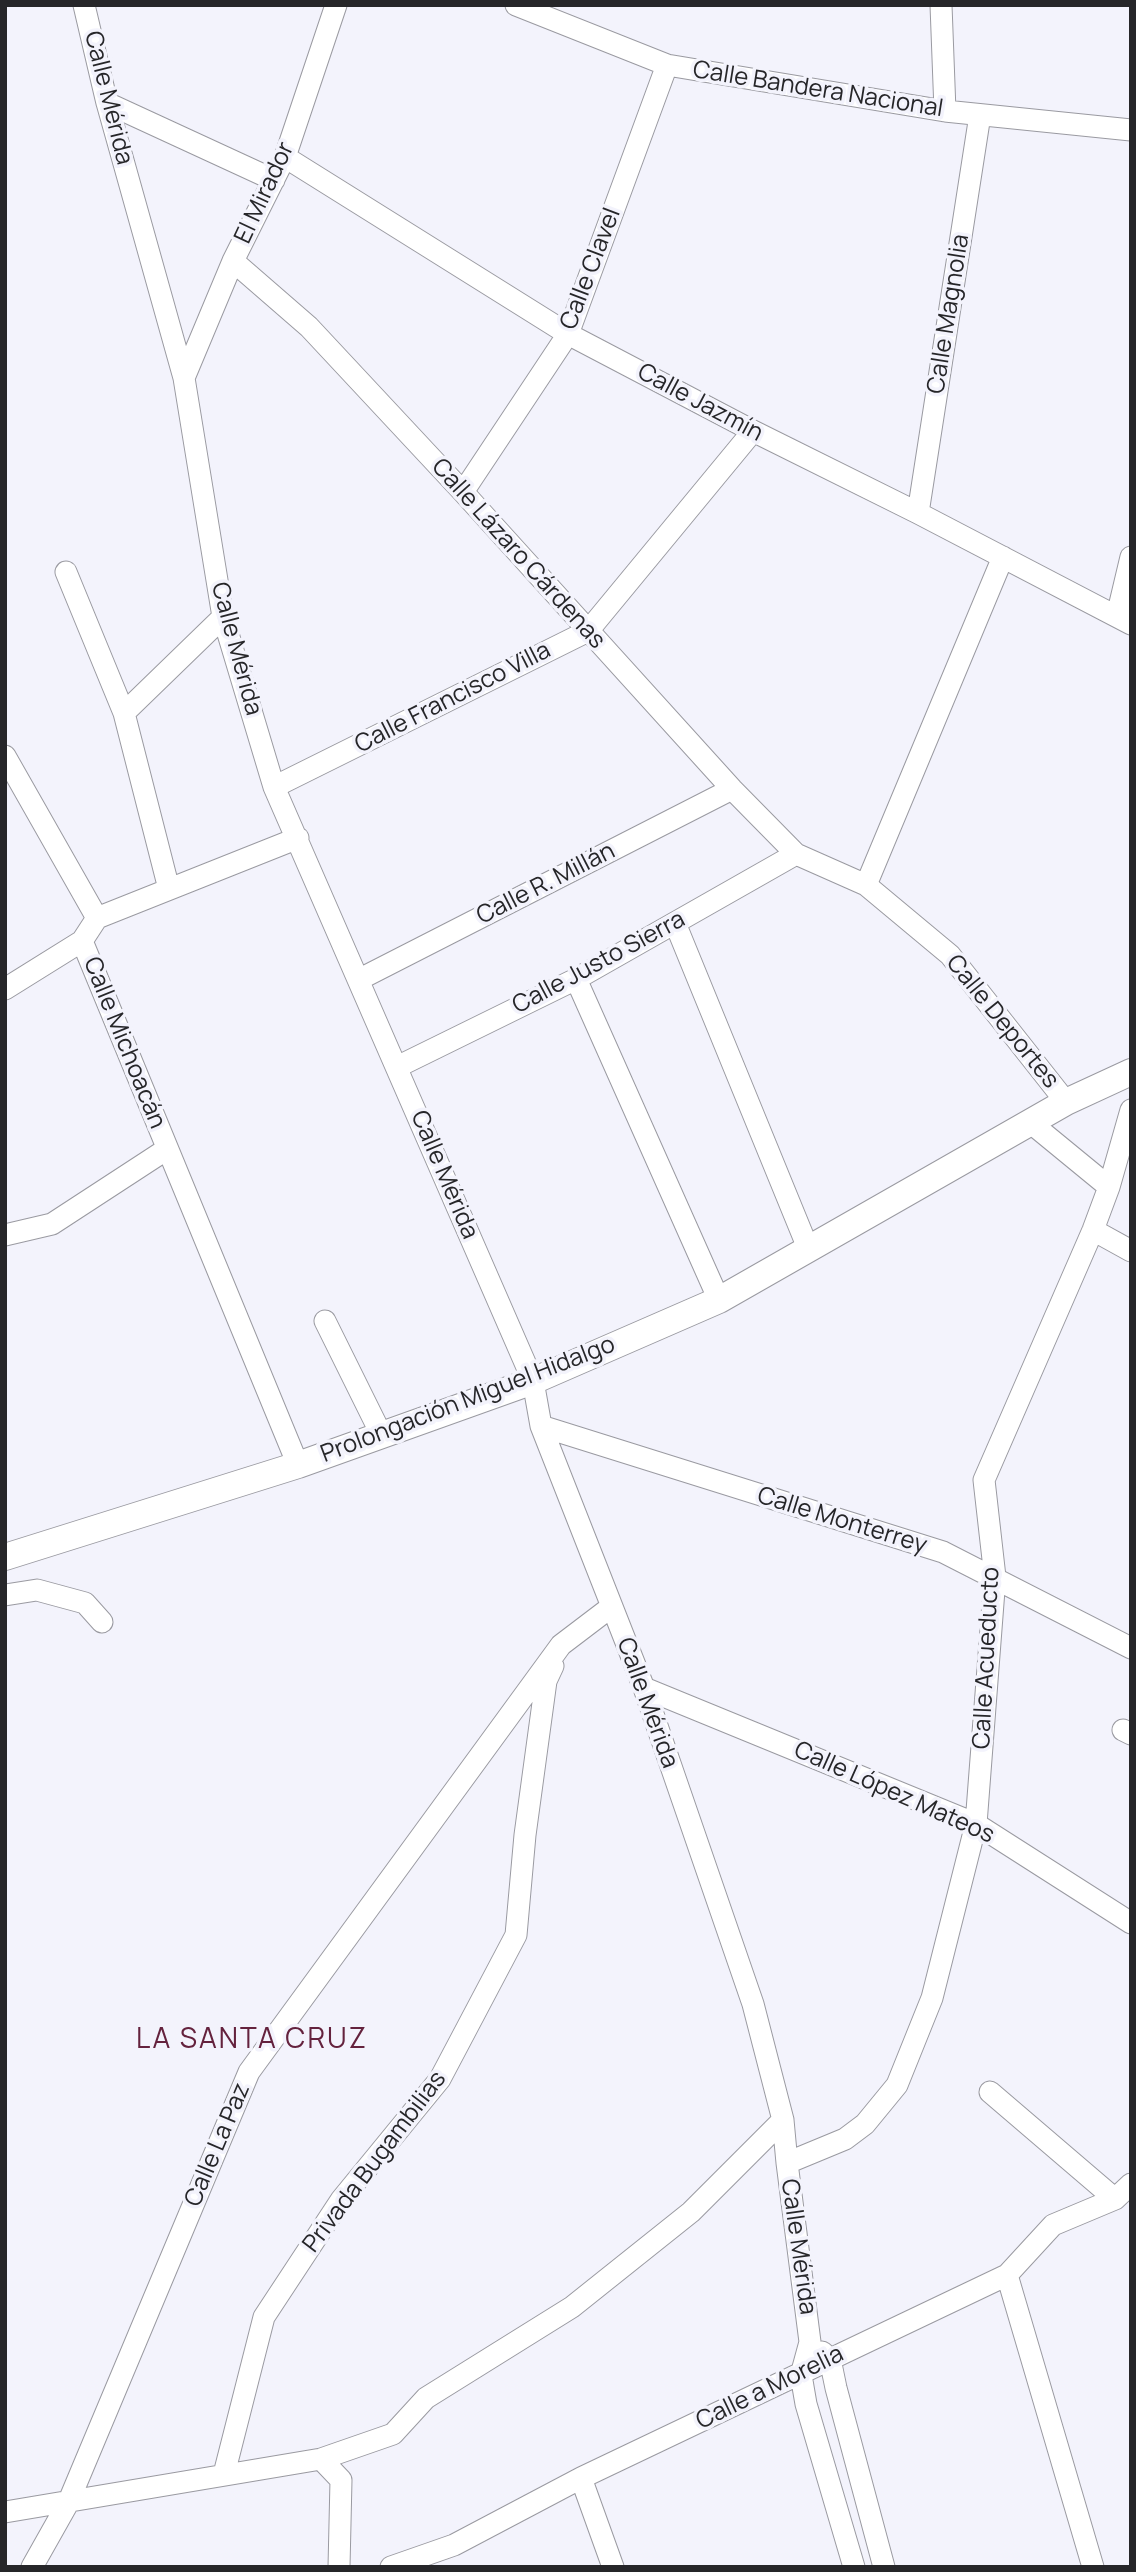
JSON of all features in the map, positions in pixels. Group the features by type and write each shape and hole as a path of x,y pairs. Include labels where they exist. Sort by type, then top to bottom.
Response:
{"street":[{"name":"Calle Mérida","path":"84,5 107,103 184,378 223,617 274,787 533,1381 541,1426 644,1688 753,2004 783,2120 810,2342 801,2375 806,2404 854,2567"},
{"name":"El Mirador","path":"184,378 233,261 285,157 336,5"},
{"name":"Calle Bandera Nacional","path":"516,5 667,65 945,111 1131,130"},
{"path":"941,5 945,111"},
{"name":"Calle Clavel","path":"463,492 568,334 667,65"},
{"path":"107,103 274,180"},
{"name":"Calle Magnolia","path":"918,513 980,115"},
{"name":"Calle Jazmín","path":"285,157 568,334 1124,620"},
{"name":"Calle Lázaro Cárdenas","path":"233,261 309,327 463,492 732,789 796,854"},
{"name":"Calle Francisco Villa","path":"274,787 588,631 753,431"},
{"path":"866,885 1003,557"},
{"path":"1124,620 1131,557"},
{"path":"66,572 124,713 169,889"},
{"path":"124,713 223,617"},
{"name":"Calle Michoacán","path":"5,756 97,918 82,941 298,1465"},
{"name":"Calle R. Millán","path":"360,979 732,789"},
{"path":"97,918 298,838"},
{"name":"Calle Deportes","path":"796,854 866,885 950,956 1066,1102"},
{"name":"Calle Justo Sierra","path":"397,1066 576,979 796,854"},
{"path":"675,923 808,1248"},
{"path":"5,989 82,941"},
{"path":"576,979 719,1300"},
{"name":"Prolongación Miguel Hidalgo","path":"5,1557 298,1465 533,1381 719,1300 1066,1102 1131,1072"},
{"name":"Calle Acueducto","path":"787,2164 845,2139 865,2124 897,2085 932,1998 976,1824 995,1577 984,1480 1093,1230 1109,1187 1131,1110"},
{"path":"1031,1123 1109,1187"},
{"name":"Calle Michoacán","path":"5,1235 52,1224 167,1149"},
{"path":"1093,1230 1131,1251"},
{"path":"325,1321 381,1434"},
{"name":"Calle Monterrey","path":"541,1426 943,1552 1131,1648"},
{"path":"5,1595 37,1590 85,1603 102,1622"},
{"name":"Calle La Paz","path":"32,2567 68,2503 248,2072 561,1646 611,1606"},
{"name":"Privada Bugambilias","path":"224,2474 264,2317 341,2200 440,2078 516,1935 525,1835 546,1681 561,1646"},
{"name":"Calle López Mateos","path":"644,1688 976,1824 1131,1923"},
{"path":"990,2092 1115,2199"},
{"path":"5,2512 321,2459 393,2434 426,2399 572,2307 691,2212 783,2120"},
{"name":"Calle a Morelia","path":"391,2567 453,2546 581,2478 1007,2275 1054,2225 1115,2199 1131,2184"},
{"path":"1007,2275 1093,2567"},
{"name":"Calle Mérida","path":"810,2342 831,2359"},
{"path":"831,2359 835,2388 884,2567"},
{"path":"321,2459 341,2480 339,2567"},
{"path":"581,2478 613,2567"},
{"path":"843,2529 871,2520"}],"district":[{"name":"LA SANTA CRUZ","path":"252,2040"}]}
